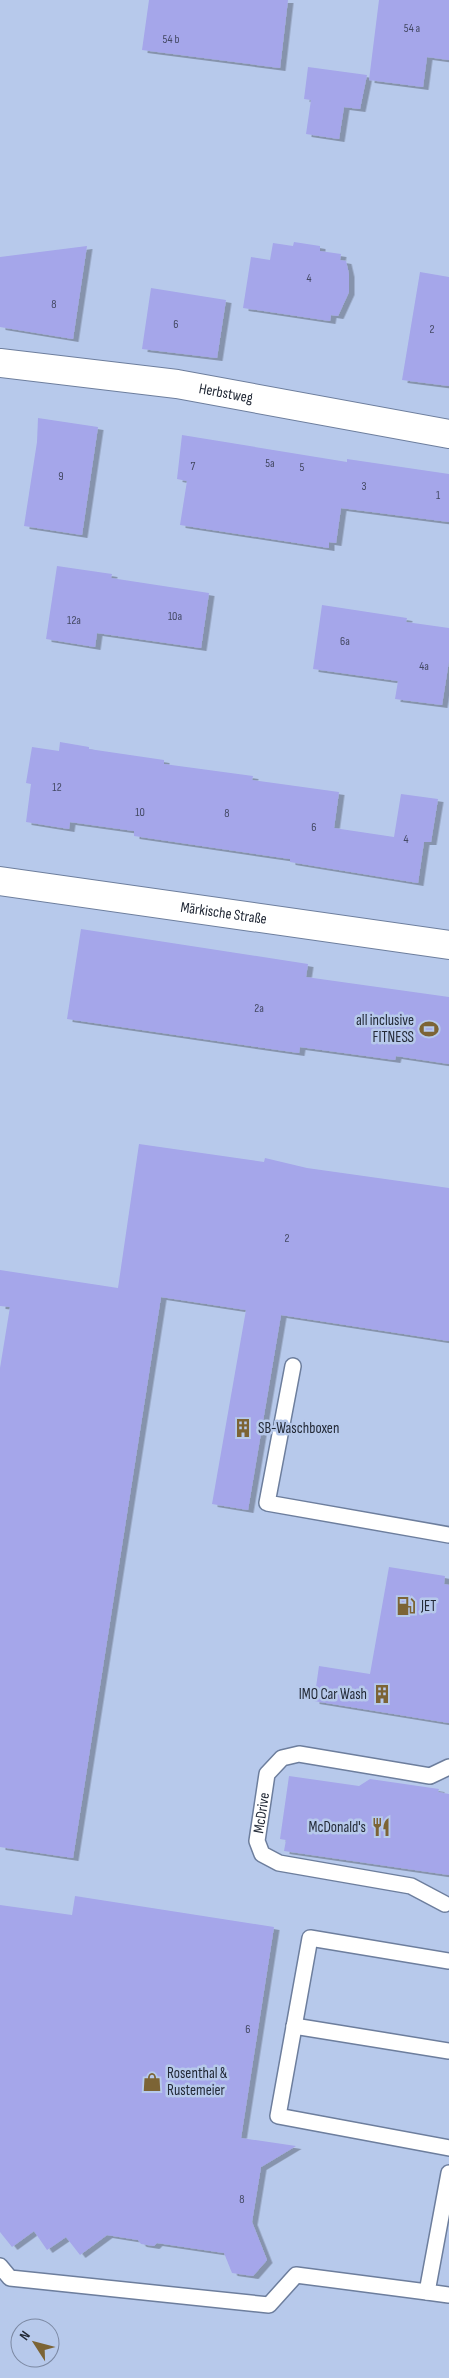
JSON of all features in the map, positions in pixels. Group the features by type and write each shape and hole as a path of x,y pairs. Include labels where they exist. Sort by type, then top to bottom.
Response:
{"street":[{"name":"Herbstweg","path":"0,363 177,384 449,434"},
{"name":"Märkische Straße","path":"0,881 449,946"}],"lane":[{"path":"293,1366 267,1503 449,1535"},
{"name":"McDrive","path":"445,1904 411,1886 279,1863 262,1854 257,1840 267,1774 282,1758 299,1754 430,1776 449,1766"},
{"path":"449,1961 310,1938 278,2116 449,2148"},
{"path":"294,2026 449,2051"},
{"path":"427,2292 449,2173"},
{"path":"0,2266 10,2278 269,2305 296,2275 449,2295"}],"building":[{"path":"149,0 288,0 280,68 142,50"},
{"path":"379,0 449,0 449,60 427,57 423,87 369,80"},
{"path":"308,67 367,75 360,109 344,107 339,139 306,134 311,100 304,99"},
{"path":"294,242 320,246 320,251 341,254 340,260 346,261 349,274 349,292 338,316 331,315 330,321 243,308 251,257 270,260 273,243 293,246"},
{"path":"87,246 73,339 0,327 0,257"},
{"path":"420,272 449,277 449,386 402,380"},
{"path":"151,288 226,300 217,358 142,349"},
{"path":"38,418 98,427 82,535 24,526 37,442"},
{"path":"182,435 347,462 347,459 449,474 449,522 341,508 336,543 329,542 329,548 180,525 187,481 177,479"},
{"path":"57,566 112,574 111,578 209,593 201,648 97,633 95,647 46,639"},
{"path":"322,605 407,618 406,622 449,628 449,661 442,705 395,699 398,681 313,669"},
{"path":"60,742 89,747 89,749 164,760 164,764 253,776 252,780 339,792 334,828 394,837 401,794 438,799 431,842 424,842 418,883 290,862 290,859 134,836 134,831 70,822 69,829 26,822 31,784 26,783 32,747 59,751"},
{"path":"81,929 308,964 306,977 449,997 449,1064 396,1056 395,1060 300,1047 299,1053 67,1019"},
{"path":"139,1144 264,1162 265,1158 307,1168 449,1188 449,1341 281,1315 248,1510 212,1504 246,1310 161,1297 73,1858 0,1847 0,1368 10,1307 0,1306 0,1270 118,1288"},
{"path":"389,1567 445,1576 444,1584 449,1585 449,1723 314,1701 319,1666 370,1674"},
{"name":"McDonald's","path":"289,1776 359,1786 370,1779 439,1789 438,1792 449,1794 449,1875 284,1851 286,1840 280,1839"},
{"path":"75,1896 274,1927 241,2138 296,2146 261,2167 252,2222 267,2260 253,2276 232,2273 224,2253 157,2243 154,2246 141,2244 138,2240 107,2235 80,2255 66,2237 47,2250 34,2231 12,2247 0,2232 0,1905 72,1915"}],"place":[{"name":"all inclusive FITNESS","path":"429,1029"},
{"name":"SB-Waschboxen","path":"243,1428"},
{"name":"JET","path":"406,1606"},
{"name":"IMO Car Wash","path":"382,1694"},
{"name":"McDonald's","path":"381,1827"},
{"name":"Rosenthal & Rustemeier","path":"152,2082"}]}
